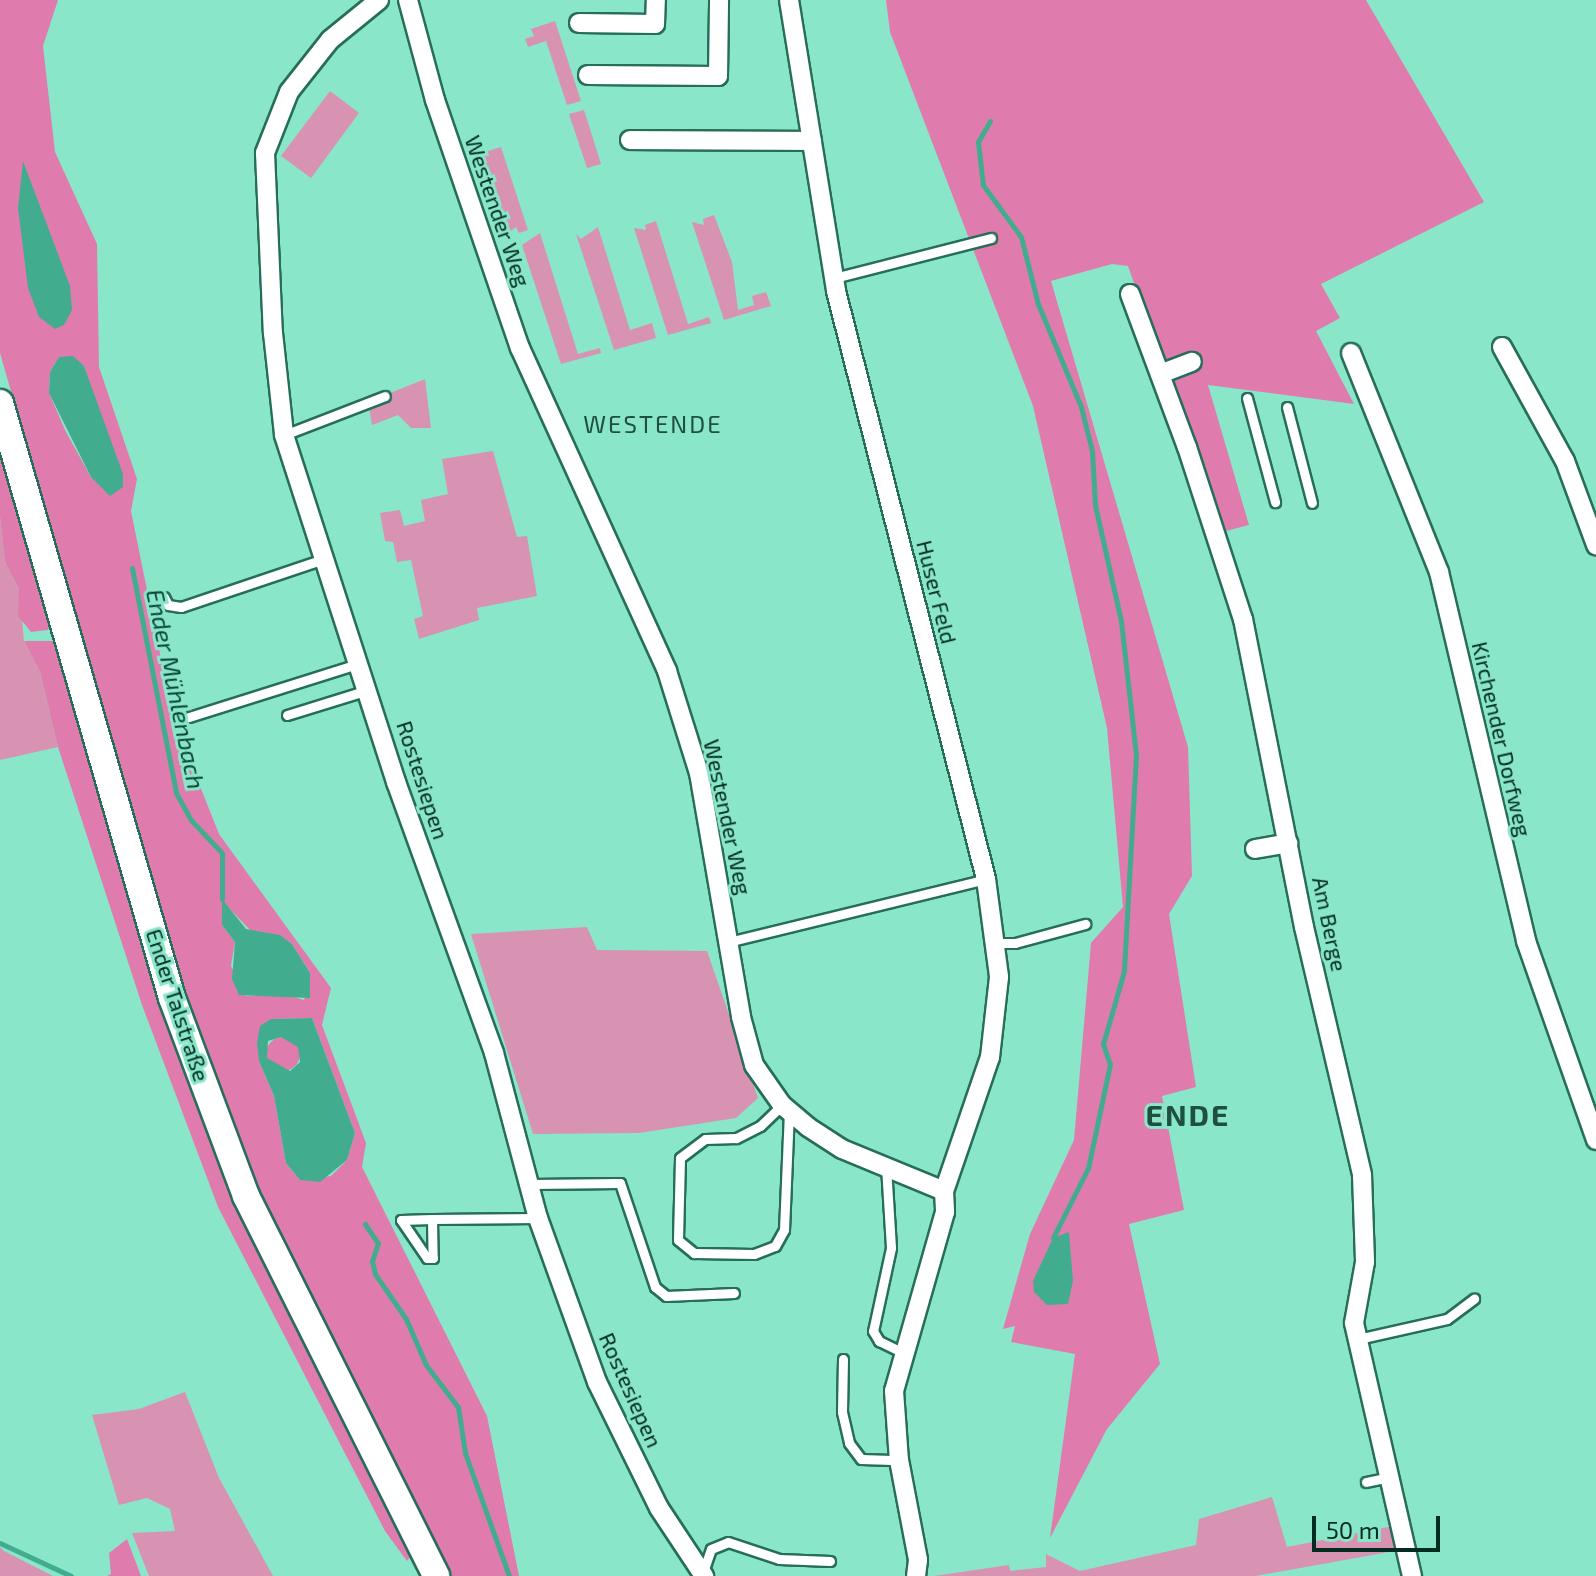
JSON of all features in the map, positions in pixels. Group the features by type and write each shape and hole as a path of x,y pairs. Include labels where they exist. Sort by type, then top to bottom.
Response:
{"main road":[{"name":"Ender Talstraße","path":"0,403 172,998 246,1196 436,1576"}],"street":[{"name":"Rostesiepen","path":"379,0 330,40 289,92 265,153 272,319 284,435 368,690 510,1100 538,1218 597,1382 659,1508 703,1575"},
{"name":"Westender Weg","path":"408,0 439,112 520,348 667,671 699,773 748,1051 785,1108 842,1149 944,1191"},
{"path":"579,23 655,24 656,0"},
{"path":"588,75 718,76 719,0"},
{"name":"Huser Feld","path":"789,0 834,278 986,879 995,943 999,977 990,1057 944,1191"},
{"path":"630,140 812,141"},
{"name":"Am Berge","path":"1130,294 1243,619 1288,843 1362,1175 1365,1262 1354,1323 1412,1576"},
{"path":"1502,347 1565,461 1596,545"},
{"name":"Kirchender Dorfweg","path":"1351,353 1439,572 1526,941 1596,1140"},
{"path":"1160,374 1192,362"},
{"path":"1255,849 1288,843"},
{"path":"916,1576 918,1560 899,1460 894,1391 945,1212 944,1191"}],"lane":[{"path":"834,278 991,238"},
{"path":"284,435 385,396"},
{"path":"1247,398 1275,502"},
{"path":"1287,407 1312,503"},
{"path":"164,597 168,605 181,607 327,558"},
{"path":"189,717 360,663"},
{"path":"287,715 368,690"},
{"path":"728,942 986,879"},
{"path":"995,943 1015,943 1085,924"},
{"path":"785,1108 784,1230 775,1246 754,1254 694,1253 678,1240 680,1158 705,1139 736,1138 785,1108"},
{"path":"886,1166 891,1248 873,1331 879,1341 904,1353"},
{"path":"531,1184 620,1183 655,1287 666,1296 734,1293"},
{"path":"432,1219 433,1258 427,1258 401,1220 432,1219 538,1218"},
{"path":"1358,1339 1447,1319 1474,1299"},
{"path":"843,1359 842,1412 849,1443 861,1459 899,1460"},
{"path":"1366,1482 1389,1477"},
{"path":"703,1575 711,1549 728,1542 779,1559 830,1561"}],"shaded area":[{"path":"0,0 58,0 43,46 55,152 97,244 99,367 137,479 131,511 173,718 219,834 331,988 322,1025 366,1143 362,1167 487,1416 519,1576 452,1576 259,1194 183,992 0,353","holes":["59,357 84,366 123,487 91,477 66,432 49,393 50,372","222,901 254,934 280,935 292,944 310,973 304,1000 284,994 246,996 231,966 235,942 222,925","312,1018 355,1133 347,1160 331,1176 300,1180 286,1163 274,1096 259,1061 271,1019"]},
{"path":"886,0 1366,0 1484,202 1321,284 1340,318 1316,331 1354,404 1208,385 1249,525 1222,532 1128,266 1112,264 1051,281 1188,747 1192,876 1169,914 1196,1087 1162,1096 1184,1210 1129,1224 1160,1364 1107,1429 1050,1538 1075,1354 1011,1342 1015,1326 1003,1329 1030,1234 1074,1140 1091,943 1123,907 1107,728 1033,406 890,32"},
{"path":"555,21 581,101 567,105 546,41 528,47 525,39 534,36 531,29"},
{"path":"330,91 359,113 311,178 281,156"},
{"path":"584,110 601,164 587,168 569,114"},
{"path":"501,147 528,230 519,233 516,227 502,238 475,155"},
{"path":"23,161 70,286 72,310 64,325 55,329 39,317 28,288 18,208"},
{"path":"714,215 732,262 738,310 754,305 752,296 766,292 771,306 724,320 692,222 704,225 703,219"},
{"path":"656,221 688,324 709,317 711,323 668,335 634,228 646,230 645,225"},
{"path":"598,227 630,330 652,323 656,338 614,350 576,234 581,239"},
{"path":"540,233 578,354 600,348 601,353 561,364 522,245"},
{"path":"73,356 84,366 123,474 123,487 110,496 91,477 49,393 50,372 59,357"},
{"path":"425,379 431,428 411,428 398,415 372,425 368,402"},
{"path":"0,444 53,619 48,630 31,632 18,616 19,589 5,562 0,517"},
{"path":"493,451 517,537 527,536 537,596 477,608 479,620 419,639 414,619 423,616 411,560 397,562 393,542 385,541 380,513 400,510 404,526 425,521 421,500 448,494 442,459"},
{"path":"0,517 5,562 19,589 24,641 40,672 58,747 0,760"},
{"path":"24,641 60,641 160,999 413,1554 407,1561 385,1531 218,1207 142,1005 58,747 40,672"},
{"path":"222,899 246,929 280,935 292,944 310,973 310,998 239,995 232,979 235,942 222,925"},
{"path":"587,927 597,950 707,951 758,1098 736,1118 639,1133 533,1134 471,934"},
{"path":"312,1018 355,1133 347,1160 320,1182 300,1180 286,1163 274,1096 259,1061 257,1043 260,1026 271,1019","holes":["281,1037 298,1047 300,1062 290,1071 267,1058 268,1041"]},
{"path":"283,1037 295,1042 300,1054 295,1066 283,1071 271,1066 266,1054 271,1042"},
{"path":"1069,1232 1073,1281 1068,1304 1047,1305 1034,1292 1033,1281 1053,1238"},
{"path":"185,1392 219,1478 273,1576 149,1576 132,1533 175,1531 170,1509 147,1498 119,1505 92,1415 139,1409"},
{"path":"1272,1497 1287,1547 1393,1526 1400,1550 1256,1576 934,1576 1009,1565 1010,1571 1046,1567 1046,1554 1080,1571 1196,1545 1199,1519"},
{"path":"127,1539 141,1576 107,1576 111,1574 109,1553"},
{"path":"0,1547 4,1551 53,1576 0,1576"}],"waterway":[{"path":"990,121 978,142 983,185 1021,237 1038,304 1081,407 1092,451 1095,505 1121,621 1136,755 1124,971 1103,1044 1110,1064 1088,1168 1053,1238"},
{"name":"Ender Mühlenbach","path":"132,568 176,793 191,820 222,853 222,899"},
{"name":"Ender Mühlenbach","path":"365,1224 378,1243 372,1261 375,1274 406,1319 426,1365 458,1407 465,1453 509,1576"},
{"path":"0,1543 71,1576"}],"district":[{"name":"WESTENDE","path":"653,424"},
{"name":"ENDE","path":"1188,1114"}]}
